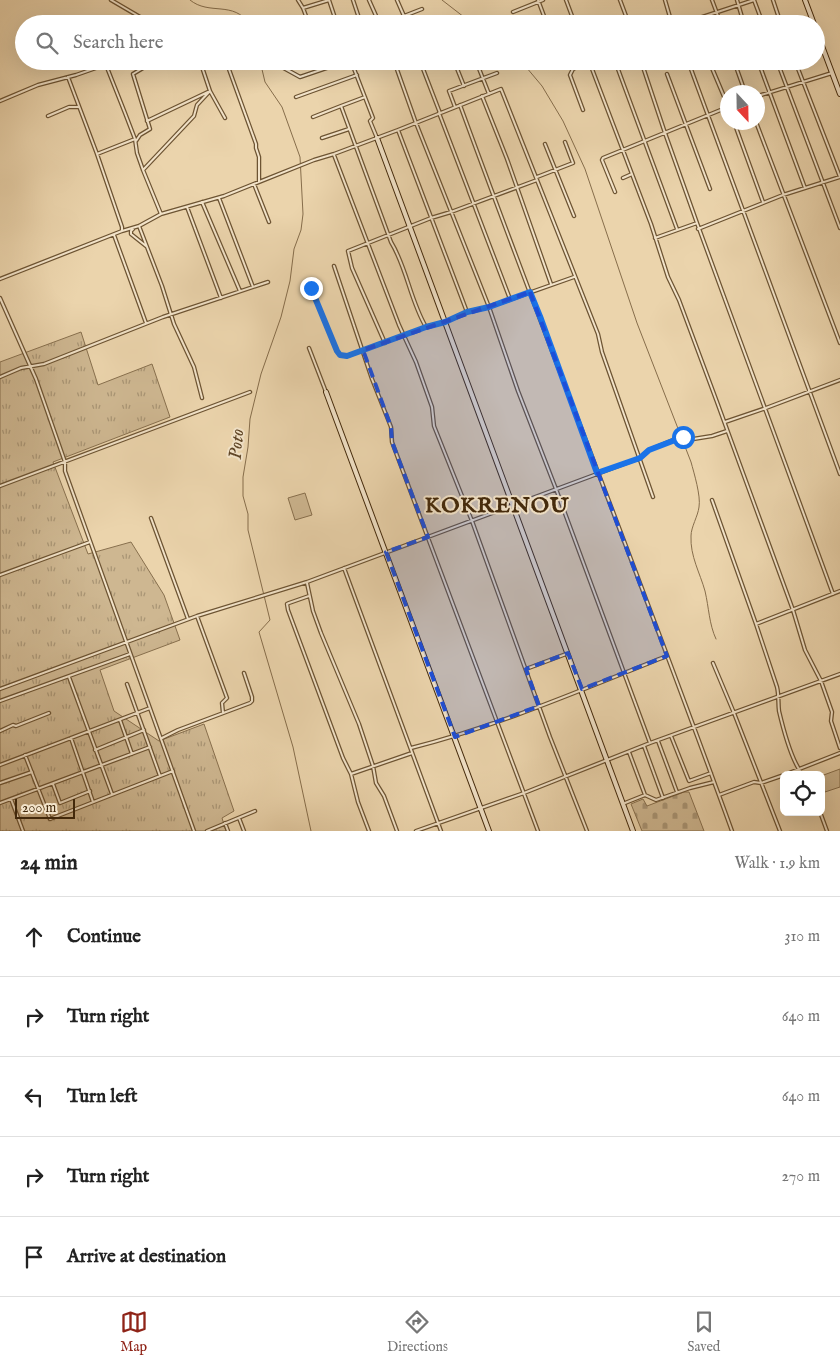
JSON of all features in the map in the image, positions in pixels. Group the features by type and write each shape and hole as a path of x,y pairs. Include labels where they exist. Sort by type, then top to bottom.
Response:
{"street":[{"path":"111,0 137,15"},
{"path":"298,0 305,15"},
{"path":"303,8 329,0 334,15"},
{"path":"353,0 358,15"},
{"path":"369,0 376,15"},
{"path":"397,0 404,15"},
{"path":"512,12 543,0"},
{"path":"566,0 572,15"},
{"path":"620,0 626,15"},
{"path":"665,0 669,15"},
{"path":"712,0 718,15"},
{"path":"737,0 742,15"},
{"path":"708,15 754,0 760,15"},
{"path":"773,0 778,15"},
{"path":"805,0 811,15"},
{"path":"538,1 544,15"},
{"path":"407,15 422,9"},
{"path":"825,54 840,94"},
{"path":"0,101 38,85 90,70"},
{"path":"108,70 135,139 143,170 161,214"},
{"path":"136,144 140,135 150,129 133,74 140,70"},
{"path":"203,70 210,91 225,118"},
{"path":"229,70 256,144 259,157 259,182"},
{"path":"287,70 300,77 321,70"},
{"path":"354,70 373,118 370,122 582,689 631,830"},
{"path":"397,70 416,123 489,307 518,391 650,743"},
{"path":"423,70 510,299"},
{"path":"458,70 464,86"},
{"path":"480,70 489,94"},
{"path":"572,70 570,75 583,110"},
{"path":"593,70 624,150 668,277 679,300 793,610 805,650 821,681 832,712 831,721 840,748"},
{"path":"618,70 677,229"},
{"path":"644,70 698,229 834,594"},
{"path":"691,70 840,474"},
{"path":"713,70 720,88"},
{"path":"737,70 743,85"},
{"path":"761,70 805,188"},
{"path":"780,70 840,228"},
{"path":"698,229 763,202 840,177 798,70"},
{"path":"455,107 449,91 497,73"},
{"path":"765,94 832,73"},
{"path":"667,74 710,189"},
{"path":"296,97 356,75"},
{"path":"68,77 97,154 122,231"},
{"path":"0,279 139,226 161,214 218,198 501,89 598,334 602,352 653,497"},
{"path":"146,121 210,91"},
{"path":"143,170 190,118 194,116 198,105 210,91"},
{"path":"482,96 551,285"},
{"path":"313,117 365,97"},
{"path":"459,105 732,831"},
{"path":"341,106 389,235 400,257 412,298 426,327"},
{"path":"48,116 69,107 78,107"},
{"path":"614,192 602,160 603,158 720,111"},
{"path":"322,138 350,129"},
{"path":"398,130 467,312"},
{"path":"737,130 763,202"},
{"path":"759,130 840,342"},
{"path":"97,154 135,139"},
{"path":"385,343 352,268 348,251 431,218 474,204 573,163 565,142"},
{"path":"545,144 574,216"},
{"path":"334,154 432,407 434,426 472,521 539,706 587,831"},
{"path":"623,178 632,174"},
{"path":"254,184 269,222"},
{"path":"218,198 253,287"},
{"path":"202,202 240,291"},
{"path":"187,206 221,298"},
{"path":"656,238 697,223"},
{"path":"139,226 180,340 194,367 202,398"},
{"path":"134,227 131,231 132,234 146,246"},
{"path":"114,235 146,324"},
{"path":"334,266 372,379 391,427 392,442 538,831"},
{"path":"311,288 338,353 347,356 426,327 445,322 467,312 489,307 574,277"},
{"path":"0,377 21,368 44,364 170,314 268,282"},
{"path":"0,298 29,367 36,379 51,428 65,462 64,471 194,831"},
{"path":"309,348 489,831"},
{"path":"724,422 840,380"},
{"path":"0,486 250,392"},
{"path":"0,689 188,619 307,582 472,521 640,458 649,450 678,438 683,437 687,440 694,440 727,431"},
{"path":"712,500 756,624 779,696 779,711 799,770"},
{"path":"151,518 188,619"},
{"path":"0,575 90,542"},
{"path":"344,568 441,831"},
{"path":"307,582 309,596 321,633 358,724 373,766 376,783 384,796 397,831"},
{"path":"756,624 840,591"},
{"path":"309,596 287,604 288,610 343,758 351,774 358,802 369,831"},
{"path":"197,616 227,698 222,703 223,713"},
{"path":"526,669 568,653"},
{"path":"0,701 130,654"},
{"path":"411,748 455,737 497,722 667,656"},
{"path":"713,663 780,831"},
{"path":"161,738 250,703 252,701 244,673"},
{"path":"416,831 524,793 650,743 840,674"},
{"path":"68,676 112,794"},
{"path":"127,684 160,776"},
{"path":"0,765 150,708"},
{"path":"0,731 49,713"},
{"path":"120,720 132,754"},
{"path":"95,750 144,730"},
{"path":"671,736 689,781 711,773"},
{"path":"71,738 93,802"},
{"path":"658,740 677,792"},
{"path":"644,746 663,798"},
{"path":"0,803 150,747"},
{"path":"629,752 645,795 656,800 714,782"},
{"path":"351,774 412,753"},
{"path":"796,771 840,753"},
{"path":"26,755 50,819 173,771"},
{"path":"0,783 32,772"},
{"path":"719,796 754,782 761,783 780,776"},
{"path":"52,783 60,803 90,792"},
{"path":"623,804 645,795"},
{"path":"11,799 23,831"},
{"path":"207,831 255,811"},
{"path":"821,816 827,831"},
{"path":"239,818 244,831"},
{"path":"225,823 228,831"}],"highlighted area":[{"path":"530,292 667,656 582,689 568,653 526,669 539,706 455,737 386,552 428,537 392,442 391,427 363,350"}],"green space":[{"path":"81,332 98,385 152,364 170,417 53,462 88,554 131,542 164,595 180,640 100,670 114,711 159,741 204,724 234,811 222,818 226,831 0,831 0,362"},
{"path":"305,493 312,515 295,520 288,498"},
{"path":"840,769 840,787 825,792 825,775"},
{"path":"684,792 689,792 704,831 642,831 631,804 643,799 647,806"}],"waterway":[{"path":"190,0 197,5 229,10 240,15"},
{"path":"442,0 461,15"},
{"name":"Poto","path":"262,70 265,82 282,107 300,157 303,214 281,317 261,374 250,419 243,477 243,496 248,514 248,530 270,620 259,632 293,747 311,831"},
{"path":"529,70 542,86 563,121 585,169 637,323 691,462 699,497 698,510 691,533 691,543 705,591 710,622 716,639"}],"district":[{"name":"KOKRENOU","path":"497,504"}],"route":[{"path":"311,288 337,351 340,355 347,356 426,327 445,322 467,312 482,307 489,307 530,292 597,473 640,458 649,450 683,437"}]}
